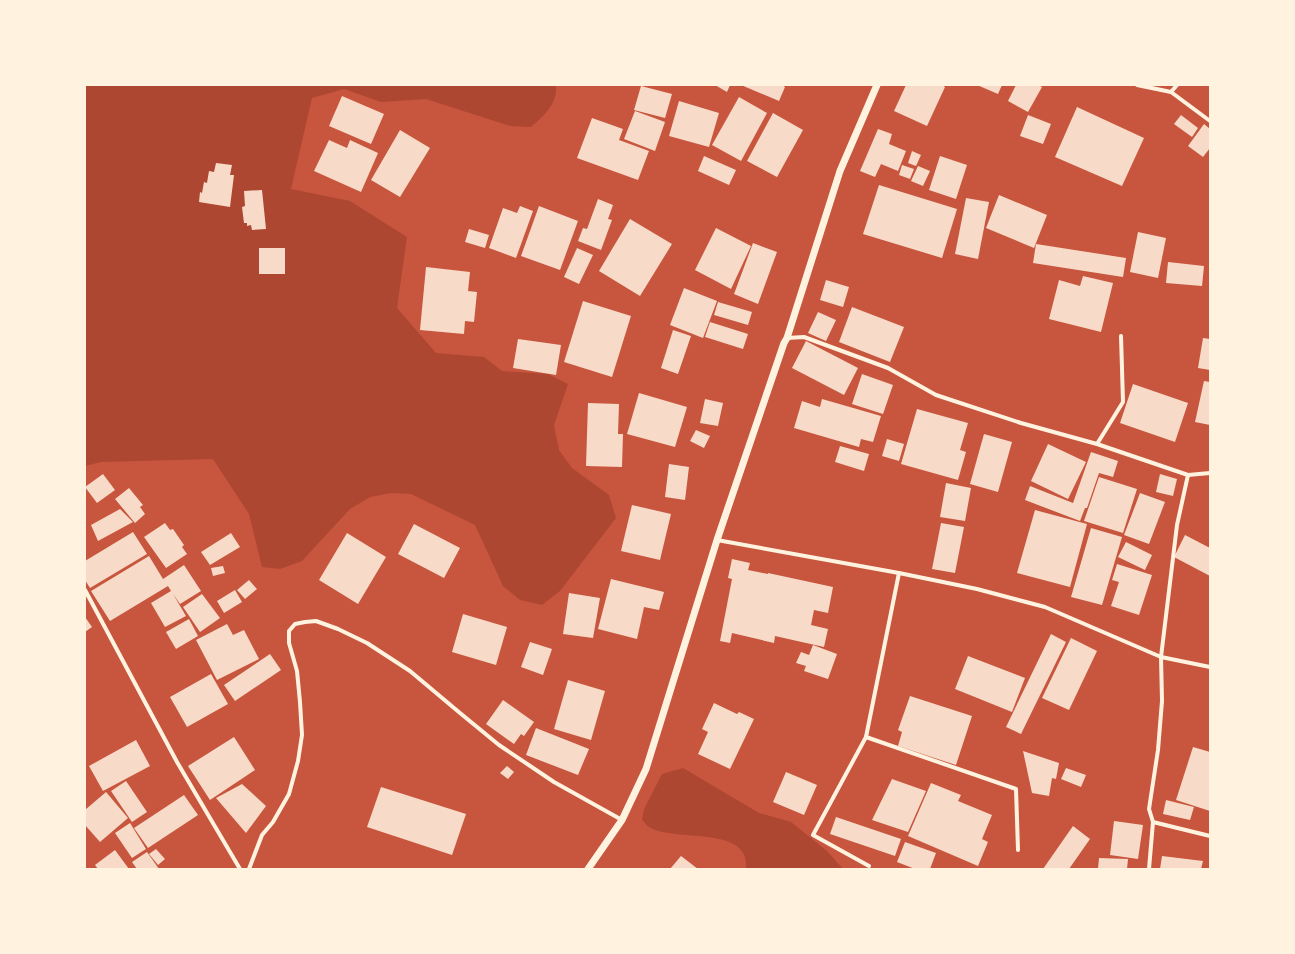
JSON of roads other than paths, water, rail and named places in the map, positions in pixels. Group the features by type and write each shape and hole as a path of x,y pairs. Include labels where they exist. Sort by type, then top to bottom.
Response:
{"street":[{"path":"588,869 622,820 646,768 717,540 787,338 840,171 877,85"},
{"path":"1137,85 1170,92 1210,121"},
{"path":"1170,92 1177,85"},
{"path":"787,338 804,336 888,368 936,394 1021,423 1096,444 1188,475 1210,473"},
{"path":"1096,444 1123,402 1121,336"},
{"path":"1149,869 1153,822 1150,809 1158,750 1162,701 1161,657 1177,525 1188,475"},
{"path":"717,540 899,573 977,589 1045,607 1161,657 1210,667"},
{"path":"869,866 813,835 866,737 899,573"},
{"path":"85,590 177,762 240,869"},
{"path":"249,869 262,835 273,822 289,794 298,761 302,735 300,708 297,671 288,643 288,631 295,624 305,622 316,621 338,629 367,643 410,671 499,745 554,782 622,820"},
{"path":"866,737 1016,789 1018,850"},
{"path":"1153,822 1210,836"}]}
